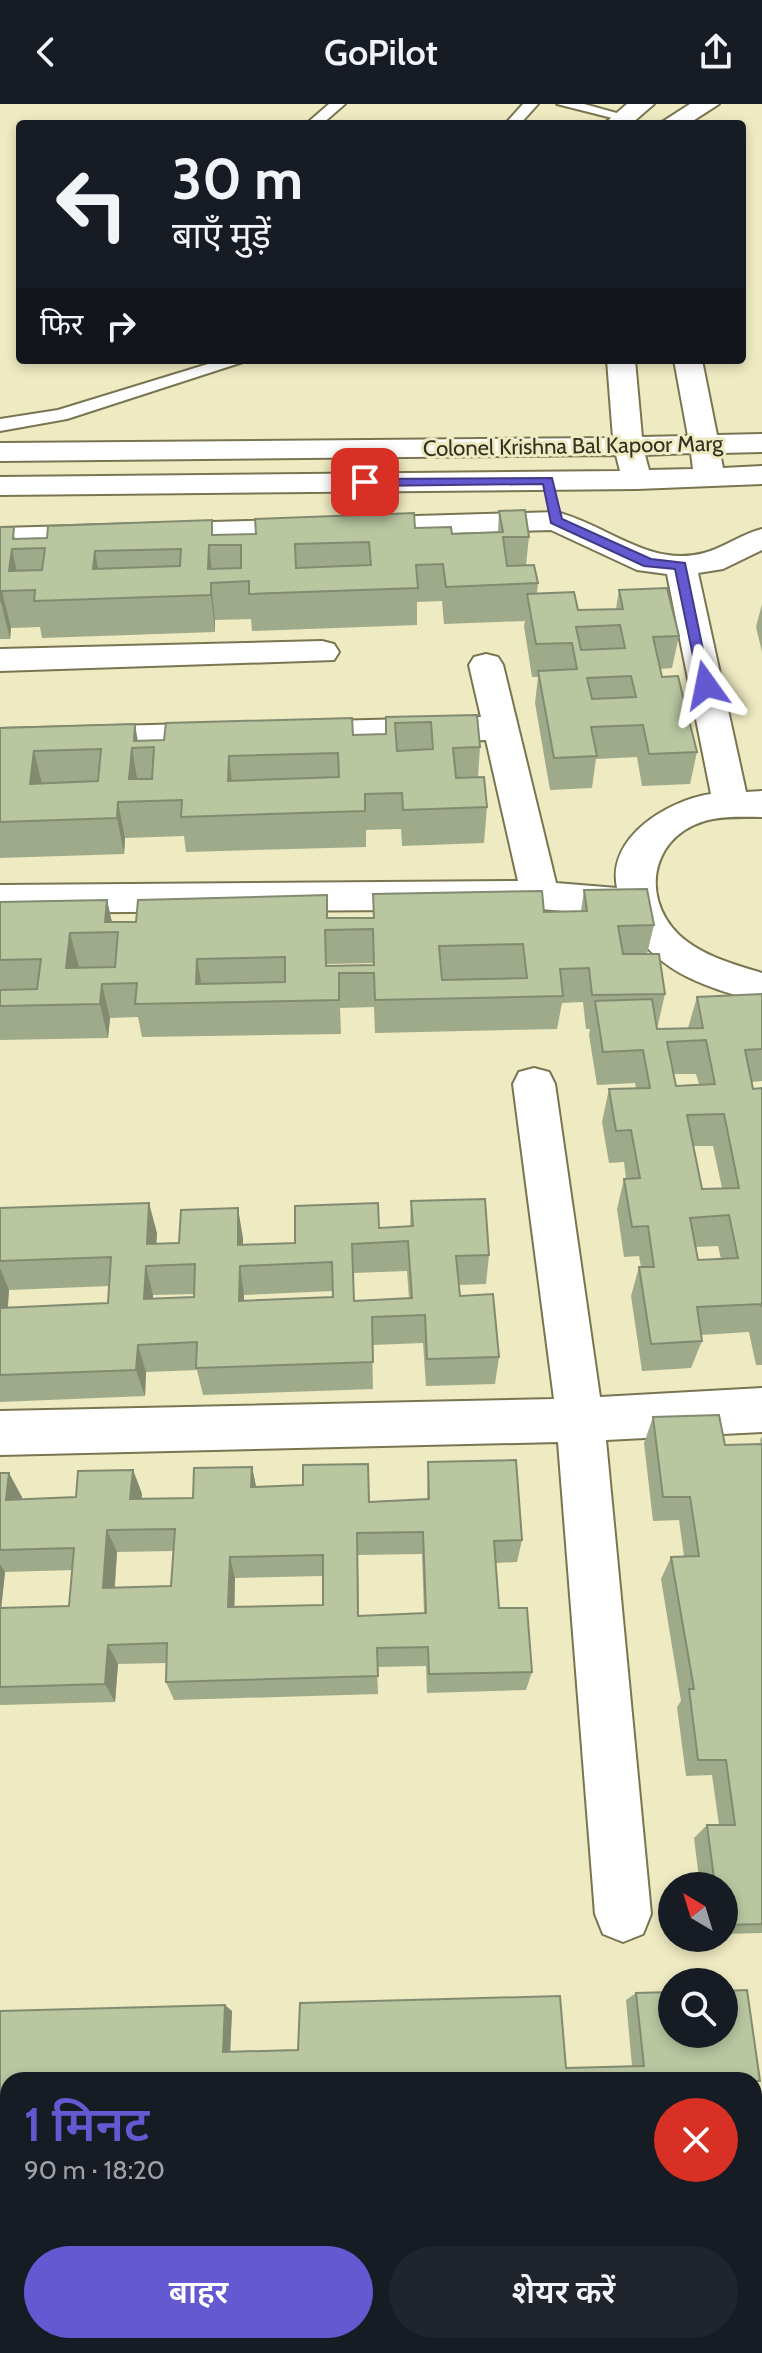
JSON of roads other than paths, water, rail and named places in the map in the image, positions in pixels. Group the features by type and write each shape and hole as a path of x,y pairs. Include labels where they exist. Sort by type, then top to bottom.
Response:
{"street":[{"path":"678,120 707,104"},
{"path":"621,364 628,446 637,480"},
{"path":"689,364 709,476"},
{"name":"Colonel Krishna Bal Kapoor Marg","path":"0,452 762,443"},
{"name":"Colonel Krishna Bal Kapoor Marg","path":"0,486 637,480 762,475"},
{"path":"548,480 556,521"},
{"path":"0,537 556,521 648,563 681,566 712,562 762,538"},
{"path":"681,566 746,804 682,816 662,828 646,844 635,872 636,903 645,923 660,943 681,959 719,978 762,988"},
{"path":"0,660 322,652"},
{"path":"486,665 540,895"},
{"path":"0,741 502,728"},
{"path":"0,899 540,895 636,903"},
{"path":"534,1084 580,1420 623,1914"},
{"path":"0,1433 580,1420 762,1410"}],"lane":[{"path":"318,120 338,104"},
{"path":"516,120 531,104"},
{"path":"564,104 628,115"},
{"path":"0,425 61,415 227,364"}]}
